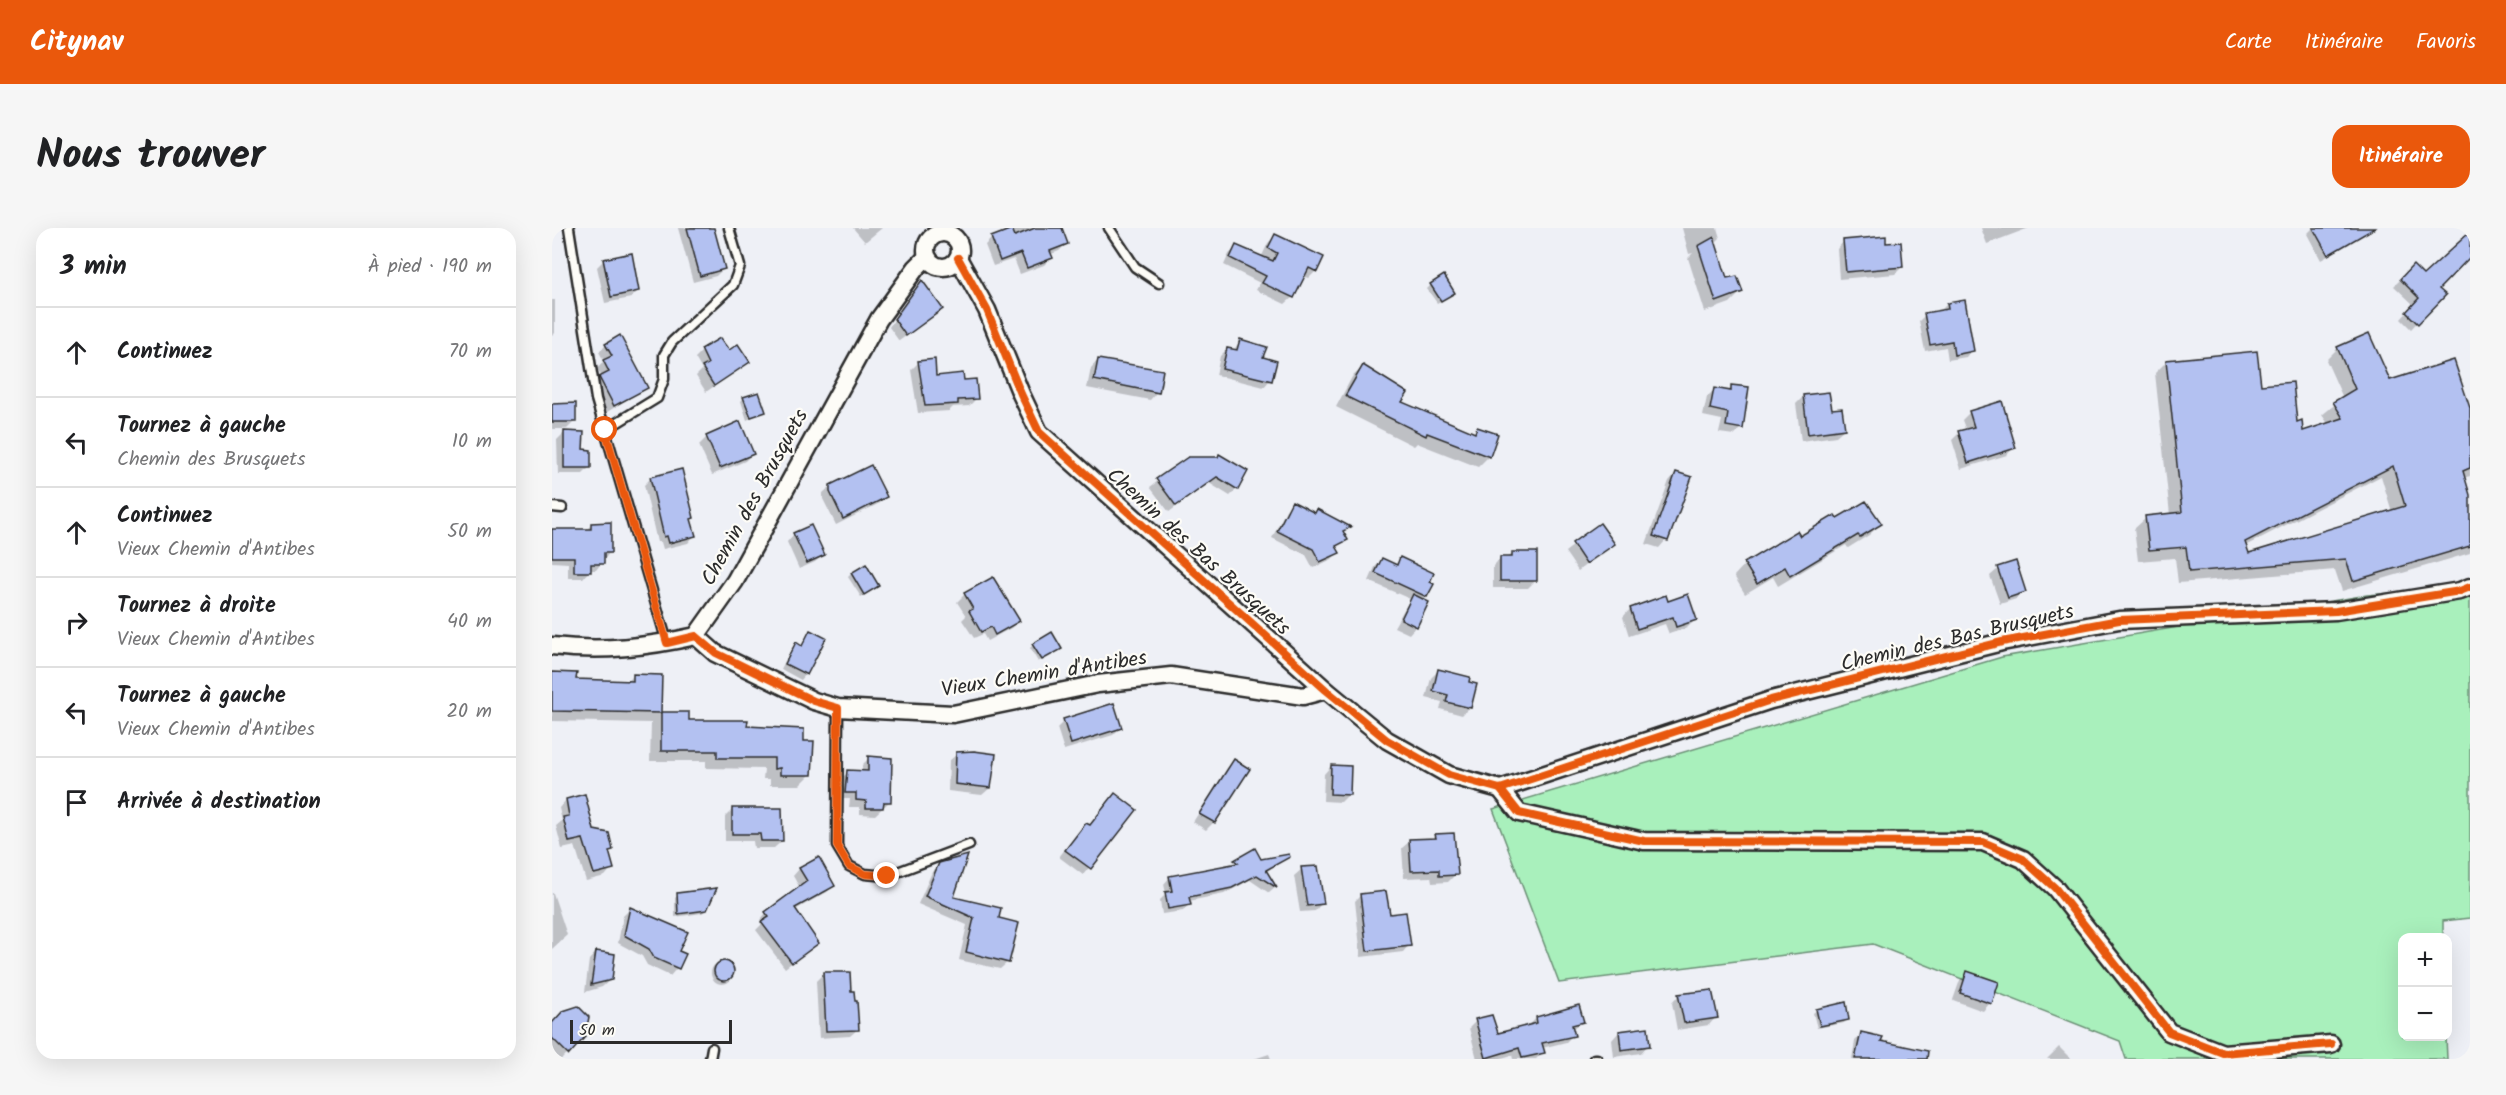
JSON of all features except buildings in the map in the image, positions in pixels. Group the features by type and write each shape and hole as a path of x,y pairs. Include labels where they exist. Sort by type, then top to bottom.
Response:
{"street":[{"path":"946,230 958,241 960,247 955,263 944,268 933,264 927,257 926,249 930,239 946,230"},
{"name":"Chemin des Brusquets","path":"696,636 735,581 879,319 916,268 927,257"},
{"name":"Chemin des Bas Brusquets","path":"958,258 987,310 1039,432 1326,690 1388,740 1449,775 1500,789 1771,700 2002,642 2119,620 2336,611 2460,591 2470,587"},
{"path":"552,646 585,650 653,646 696,636"},
{"name":"Vieux Chemin d'Antibes","path":"696,636 716,653 814,701 838,708 953,714 1098,684 1171,676 1303,696 1326,690"},
{"path":"1500,789 1519,813 1644,841 1983,842 2023,859 2055,888 2169,1032 2223,1053 2331,1044"}],"lane":[{"path":"569,228 597,399 667,643"},
{"path":"605,430 657,398 664,378 664,355 672,342 733,285 740,266 729,228"},
{"path":"1109,228 1135,267 1159,283"},
{"path":"552,507 562,508"},
{"path":"838,708 837,846 849,866 865,874 887,876 969,845"},
{"path":"710,1059 712,1048"}],"green space":[{"path":"2470,587 2470,918 2443,921 2443,933 2398,933 2398,1041 2446,1041 2447,1059 2126,1059 2120,1041 1873,944 1559,983 1493,809 2002,657 2367,595"}],"cycle path":[{"path":"958,258 987,310 1039,432 1326,690 1387,740 1449,775 1500,789 1771,700 2002,642 2119,620 2336,611 2460,591 2470,587"},
{"path":"1500,789 1519,813 1644,841 1983,842 2023,859 2055,888 2169,1032 2223,1053 2331,1044"}],"route":[{"path":"605,430 667,643 696,636 716,653 814,701 838,708 837,846 849,866 865,874 887,876"}]}
